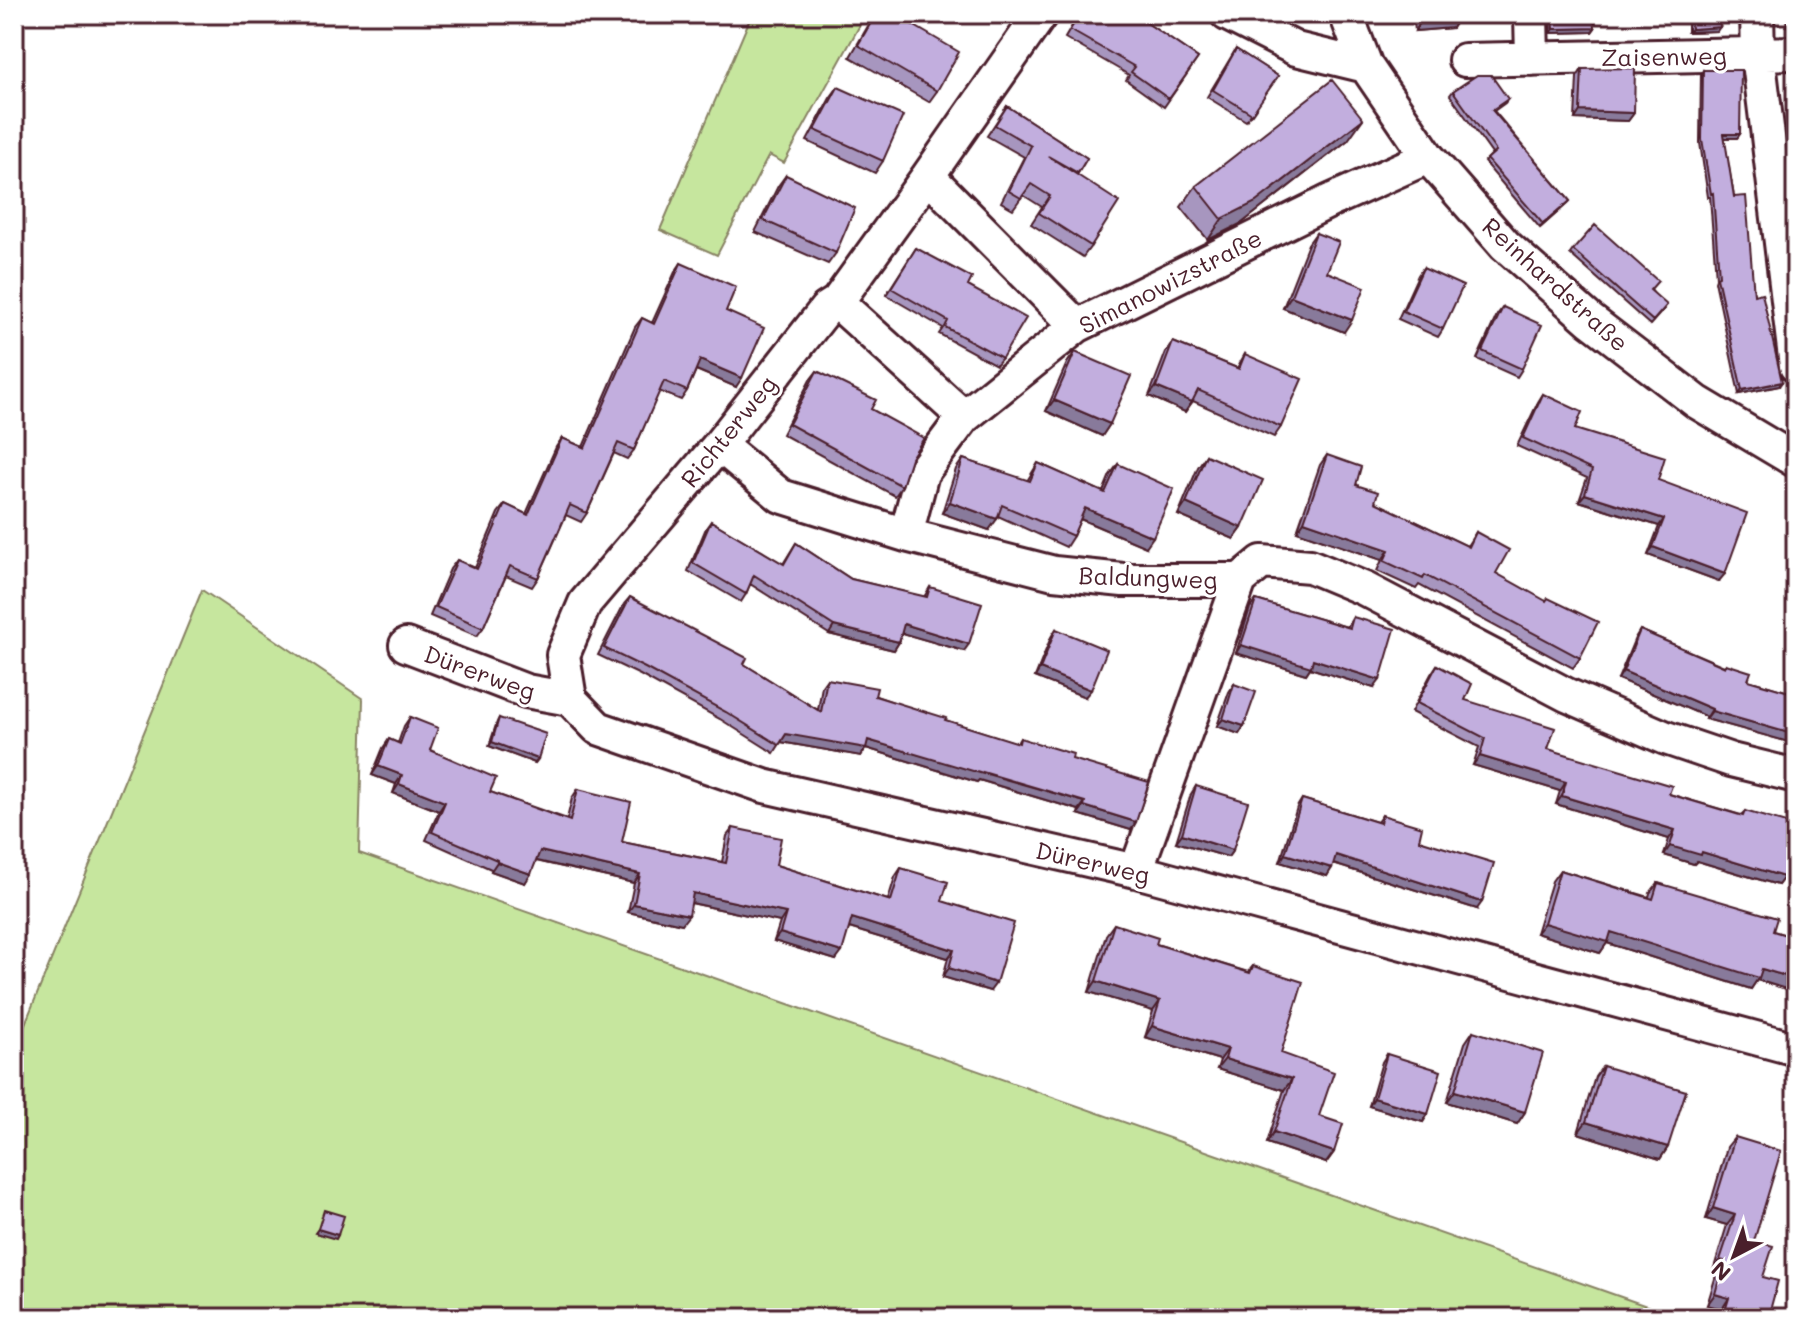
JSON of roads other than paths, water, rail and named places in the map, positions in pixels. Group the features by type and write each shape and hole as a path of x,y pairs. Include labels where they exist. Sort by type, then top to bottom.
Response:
{"street":[{"name":"Richterweg","path":"570,699 563,655 585,603 719,445 826,309 837,302 1041,14"},
{"path":"1227,14 1296,49 1366,66"},
{"name":"Reinhardstraße","path":"1346,14 1366,66 1428,157 1505,245 1590,320 1697,402 1796,461"},
{"path":"1531,14 1532,59"},
{"path":"1757,14 1758,54 1796,366"},
{"name":"Zaisenweg","path":"1465,60 1796,53"},
{"name":"Simanowizstraße","path":"906,535 922,473 964,417 1077,326 1330,201 1428,157"},
{"path":"928,176 1077,326"},
{"path":"837,302 964,417"},
{"name":"Baldungweg","path":"719,445 781,496 906,535 1054,573 1123,580 1240,580 1262,562 1310,566 1365,589 1581,701 1666,738 1731,760 1796,776"},
{"path":"1136,871 1240,580"},
{"name":"Dürerweg","path":"406,645 526,691 570,699 598,728 764,786 1136,871 1796,1049"}]}
